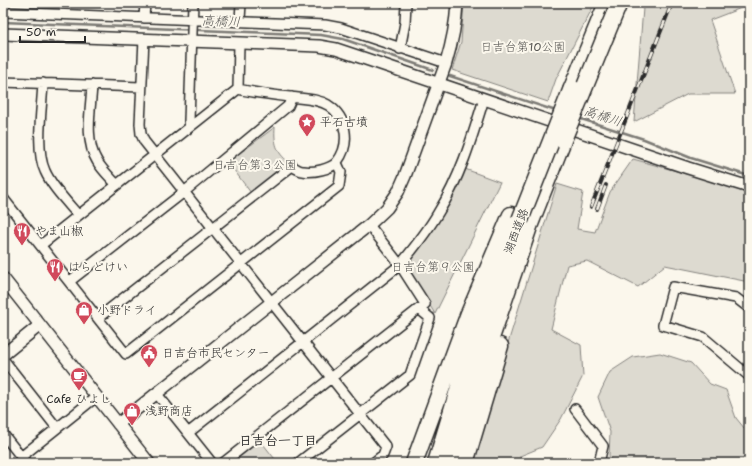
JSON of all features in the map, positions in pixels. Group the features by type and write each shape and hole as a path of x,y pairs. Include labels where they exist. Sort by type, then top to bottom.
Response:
{"highway":[{"path":"465,463 501,342 538,155 572,88 607,3"},
{"path":"414,463 468,316 524,222 563,140 619,3"},
{"name":"湖西道路","path":"436,463 463,374 524,222"},
{"name":"湖西道路","path":"452,463 524,222"}],"street":[{"path":"144,18 145,3"},
{"path":"190,127 193,3"},
{"path":"240,20 241,3"},
{"path":"400,49 405,23 406,3"},
{"path":"118,424 272,304 370,225 387,208 398,192 405,176 446,63 456,18 457,3"},
{"path":"3,12 144,18 239,43 319,46 336,49 688,168 749,187"},
{"path":"3,34 144,39 240,20 325,24 446,63"},
{"path":"144,39 141,87 141,134 144,141 386,447 383,455 373,463"},
{"path":"238,90 239,43"},
{"path":"3,82 141,87"},
{"path":"43,83 40,142 41,157 45,171 54,185 78,215"},
{"path":"92,85 89,139 97,162 117,185"},
{"path":"41,246 78,215 156,156 190,127 238,90 316,100 329,105 340,116 345,128 346,142 342,155 337,163 326,168 313,171 302,171 292,166 98,318"},
{"path":"70,281 184,192 288,106 292,97"},
{"path":"188,433 302,341 400,265 424,236 442,207 467,152 484,99"},
{"path":"4,201 70,281 126,354 339,186 341,172 337,163"},
{"path":"223,463 424,304 400,265 370,225"},
{"path":"3,278 149,463"},
{"path":"749,308 736,298 673,287 663,325 703,337 749,376"},
{"path":"298,463 410,375 430,318 419,308"},
{"path":"3,355 40,325"},
{"path":"3,359 57,428"},
{"path":"157,394 212,463"},
{"path":"3,434 23,460 57,428 96,397"},
{"path":"575,409 603,446 599,463"}],"green space":[{"name":"日吉台第10公園","path":"464,3 595,3 556,79 548,102 452,70 461,42"},
{"path":"645,3 749,3 749,5 710,20 735,94 688,94 634,122 643,8"},
{"name":"日吉台第３公園","path":"275,127 277,147 281,155 289,162 251,193 228,162"},
{"path":"633,159 749,191 749,282 665,265 638,287 587,261 567,265 551,329 581,345 583,376 561,419 542,447 520,456 521,463 471,463 557,184 583,192 577,229 595,232 610,192"},
{"name":"日吉台第９公園","path":"465,169 500,182 435,314 408,269 409,260"},
{"path":"660,353 691,363 710,384 726,390 736,418 749,434 749,463 613,463 609,456 610,432 598,397 610,372 633,357"},
{"path":"260,440 278,463 230,463"}],"waterway":[{"name":"高橋川","path":"3,22 321,35 343,39 433,70"},
{"name":"高橋川","path":"450,76 556,111"},
{"name":"高橋川","path":"578,118 644,139 691,158 749,176"}],"railway":[{"path":"591,207 670,8"},
{"path":"597,209 606,185"}],"place":[{"name":"平石古墳","path":"307,137"},
{"name":"やま山椒","path":"22,246"},
{"name":"はらどけい","path":"55,282"},
{"name":"小野ドライ","path":"84,325"},
{"name":"日吉台市民センター","path":"149,368"},
{"name":"Cafe ひよし","path":"79,391"},
{"name":"浅野商店","path":"132,426"}],"district":[{"name":"日吉台一丁目","path":"278,440"}]}
